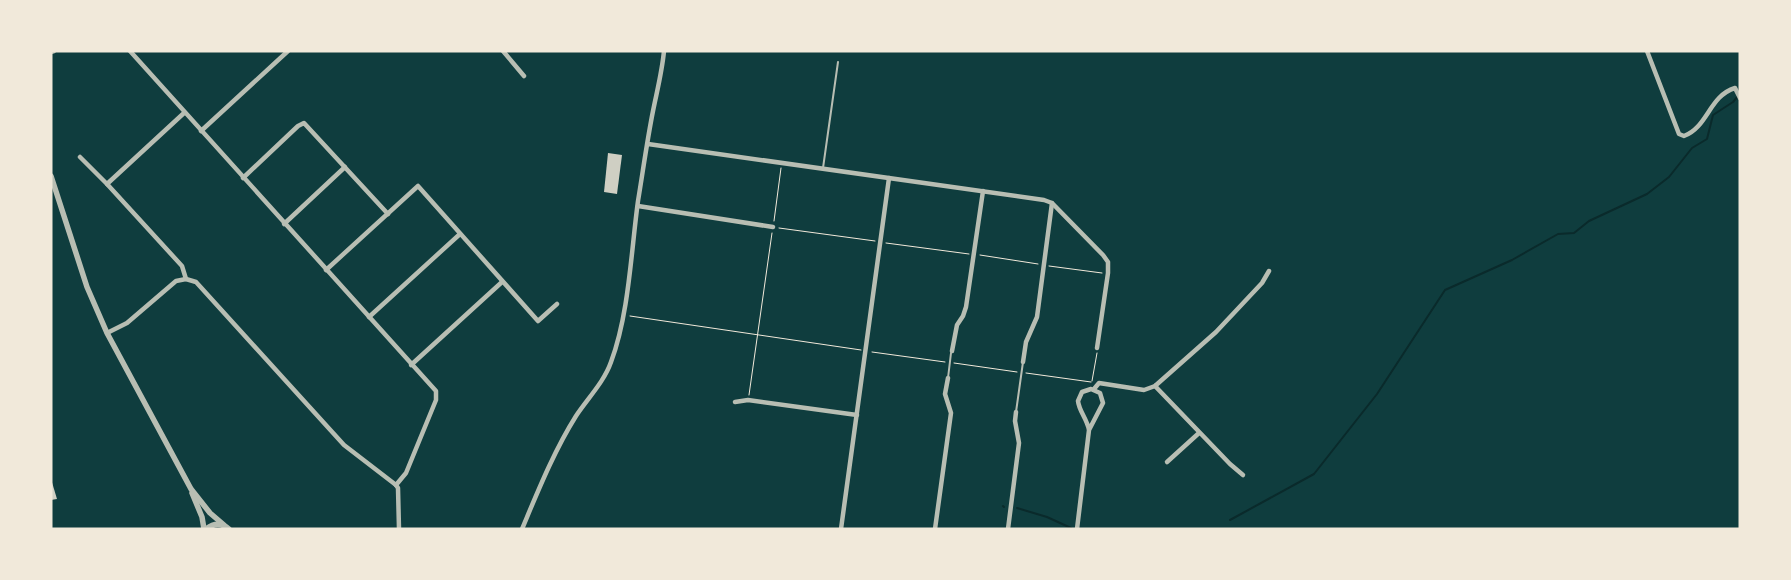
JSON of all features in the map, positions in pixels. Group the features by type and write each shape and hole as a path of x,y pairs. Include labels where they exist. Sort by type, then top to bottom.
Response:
{"street":[{"path":"130,51 436,392 436,400 406,473 396,484"},
{"path":"201,131 288,51"},
{"path":"503,51 524,76"},
{"path":"522,529 565,436 611,364 620,330 638,206 664,51"},
{"path":"1647,51 1679,134 1684,136 1696,130 1720,95 1735,88 1739,98"},
{"path":"107,184 184,113"},
{"path":"242,178 298,126 304,123 388,214"},
{"path":"648,144 1044,200 1052,203 1104,255 1108,262 1097,348"},
{"path":"80,157 182,266 186,279"},
{"path":"284,224 345,167"},
{"path":"51,176 87,287 107,333 191,489 205,529 215,524 229,527"},
{"path":"841,529 889,178"},
{"path":"326,270 418,186 538,321 557,304"},
{"path":"952,351 957,325 966,307 982,191"},
{"path":"1023,362 1026,342 1037,317 1052,203"},
{"path":"638,206 773,227"},
{"path":"369,317 460,234"},
{"path":"1077,529 1089,430 1088,423 1079,408 1078,400 1082,392 1094,389 1099,383 1144,390 1155,386 1216,332 1262,283 1269,271"},
{"path":"107,333 127,323 176,281 186,279 196,282 344,445 396,484 398,488 399,529"},
{"path":"411,364 502,282"},
{"path":"935,529 951,413 945,394 948,378"},
{"path":"1155,386 1243,476"},
{"path":"1089,430 1103,403 1101,396 1094,389"},
{"path":"735,402 748,400 857,415"},
{"path":"1008,529 1019,443 1015,421 1016,412"},
{"path":"1167,462 1199,433"},
{"path":"191,489 210,514 229,527"}],"lane":[{"path":"822,168 838,62"},
{"path":"948,378 952,351"},
{"path":"1016,412 1023,362"}],"path":[{"path":"748,400 782,162"},
{"path":"773,227 1108,273"},
{"path":"1092,382 1097,348"}],"building":[{"path":"608,153 622,155 617,194 604,192"},
{"path":"51,479 57,499 51,500"}],"waterway":[{"path":"1230,520 1314,474 1377,394 1445,290 1512,260 1558,234 1574,233 1589,221 1647,194 1669,177 1692,148 1707,139 1713,115 1733,102 1738,96"},
{"path":"1017,508 1047,517 1071,528"}]}
